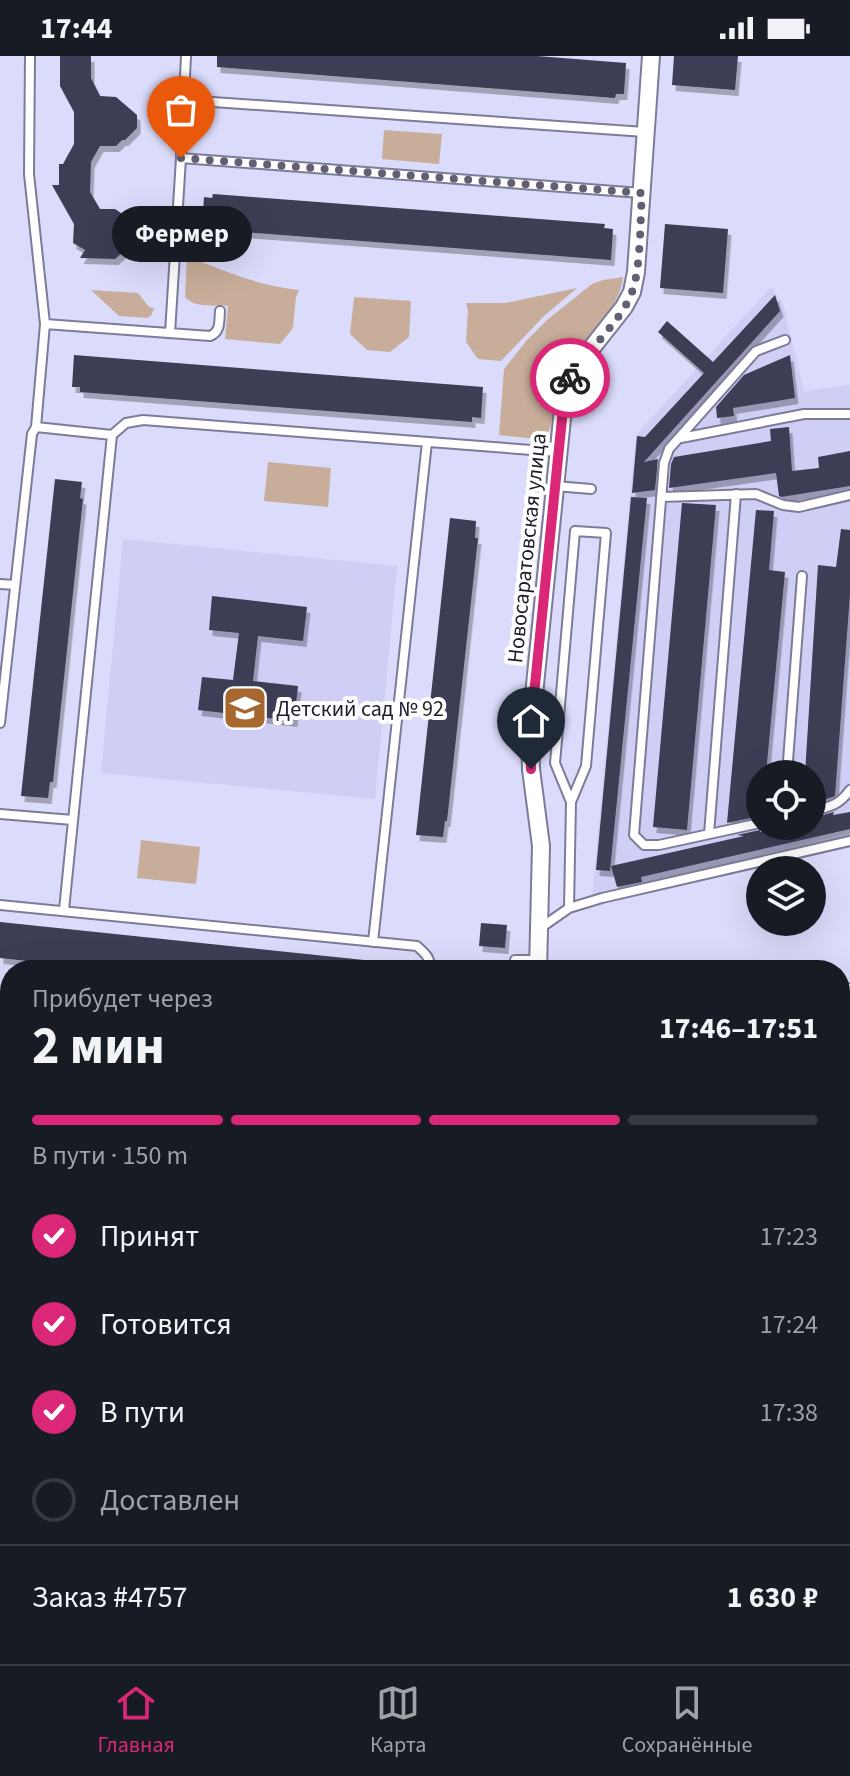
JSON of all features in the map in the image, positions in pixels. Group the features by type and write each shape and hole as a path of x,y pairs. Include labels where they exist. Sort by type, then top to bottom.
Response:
{"street":[{"name":"Новосаратовская улица","path":"538,960 541,846 531,769 530,734 558,452 571,374 624,307 632,292 651,56"}],"lane":[{"path":"0,723 32,434 36,427 45,324 29,174 30,56"},
{"path":"170,333 186,56"},
{"path":"184,100 646,132"},
{"path":"181,158 642,193"},
{"path":"45,324 210,336 218,329 220,311"},
{"path":"746,826 659,845 644,845 634,835 664,463 669,449 756,351 785,340"},
{"path":"680,439 804,414 850,414"},
{"path":"64,910 112,435 126,423 143,420 558,452"},
{"path":"36,427 112,435"},
{"path":"373,942 427,442"},
{"path":"555,486 591,489"},
{"path":"709,834 736,494"},
{"path":"661,497 756,494 783,505 799,507 850,495"},
{"path":"569,908 571,802 586,766 606,533 575,531 555,763 571,802"},
{"path":"788,760 802,576"},
{"path":"0,584 15,585"},
{"path":"826,809 842,801 850,790"},
{"path":"0,814 73,820"},
{"path":"539,929 569,908 602,898 850,841"},
{"path":"0,905 417,946 427,954 429,960"}],"shaded area":[{"path":"384,130 442,134 439,164 382,159"},
{"path":"187,256 256,281 299,290 293,328 280,344 225,339 228,306 199,304 185,297"},
{"path":"623,277 615,302 558,378 552,420 546,436 537,439 499,435 504,369 547,320 592,284"},
{"path":"771,287 783,304 804,391 850,385 850,833 826,839 826,760 746,760 746,840 821,840 592,896 636,435"},
{"path":"577,288 543,317 501,361 478,359 466,342 466,303 505,303"},
{"path":"91,290 138,293 149,307 154,308 147,318 119,316"},
{"path":"354,297 411,301 409,337 390,352 367,350 350,334"},
{"path":"268,462 331,468 328,507 264,501"},
{"name":"Детский сад № 92","path":"123,539 397,566 375,799 101,773"},
{"path":"141,840 200,847 196,884 137,878"}],"building":[{"path":"60,56 91,56 91,78 100,96 116,97 137,115 137,128 116,146 100,146 91,162 90,192 100,209 115,209 136,228 136,240 115,259 80,258 85,250 73,243 74,224 52,185 59,185 59,164 63,164 74,144 74,112 60,86"},
{"path":"217,56 537,56 626,63 624,94 616,94 615,98 217,67"},
{"path":"674,56 738,56 735,90 672,85"},
{"path":"213,194 605,224 604,228 613,229 611,260 202,229 204,197 212,198"},
{"path":"665,224 728,229 723,293 660,288"},
{"path":"775,295 780,311 644,462 658,459 655,490 632,493 637,436 645,437 704,373 658,332 667,321 713,362"},
{"path":"74,355 483,387 481,418 472,417 472,422 80,392 80,387 72,387"},
{"path":"790,355 795,398 733,408 734,416 717,418 716,407 744,375"},
{"path":"789,427 792,471 819,468 818,457 850,451 850,486 781,497 776,473 669,488 674,457 771,441 770,429"},
{"path":"55,479 82,482 80,498 83,499 53,782 50,782 48,798 21,796"},
{"path":"631,497 647,498 610,871 596,870"},
{"path":"682,503 716,505 687,830 653,827"},
{"path":"756,510 774,511 769,570 785,572 767,760 746,760 746,819 727,823"},
{"path":"450,518 476,521 475,538 478,538 443,837 416,835"},
{"path":"841,529 850,530 850,594 835,796 826,799 826,760 806,760 818,565 836,567"},
{"path":"212,596 307,607 303,641 258,636 253,681 298,686 294,721 198,710 202,677 233,680 239,633 209,630"},
{"path":"850,812 850,829 826,835 826,814"},
{"path":"746,833 746,840 802,840 641,877 642,882 617,887 611,866 744,836 737,835"},
{"path":"0,922 364,960 18,960 0,958"},
{"path":"481,923 507,925 505,948 479,946"}],"way so far":[{"path":"181,158 642,193 632,292 570,378"}],"place":[{"name":"Фермер","path":"181,158"},
{"name":"Детский сад № 92","path":"245,708"}],"route":[{"path":"531,769 530,734 538,648 564,399 570,378"}]}
